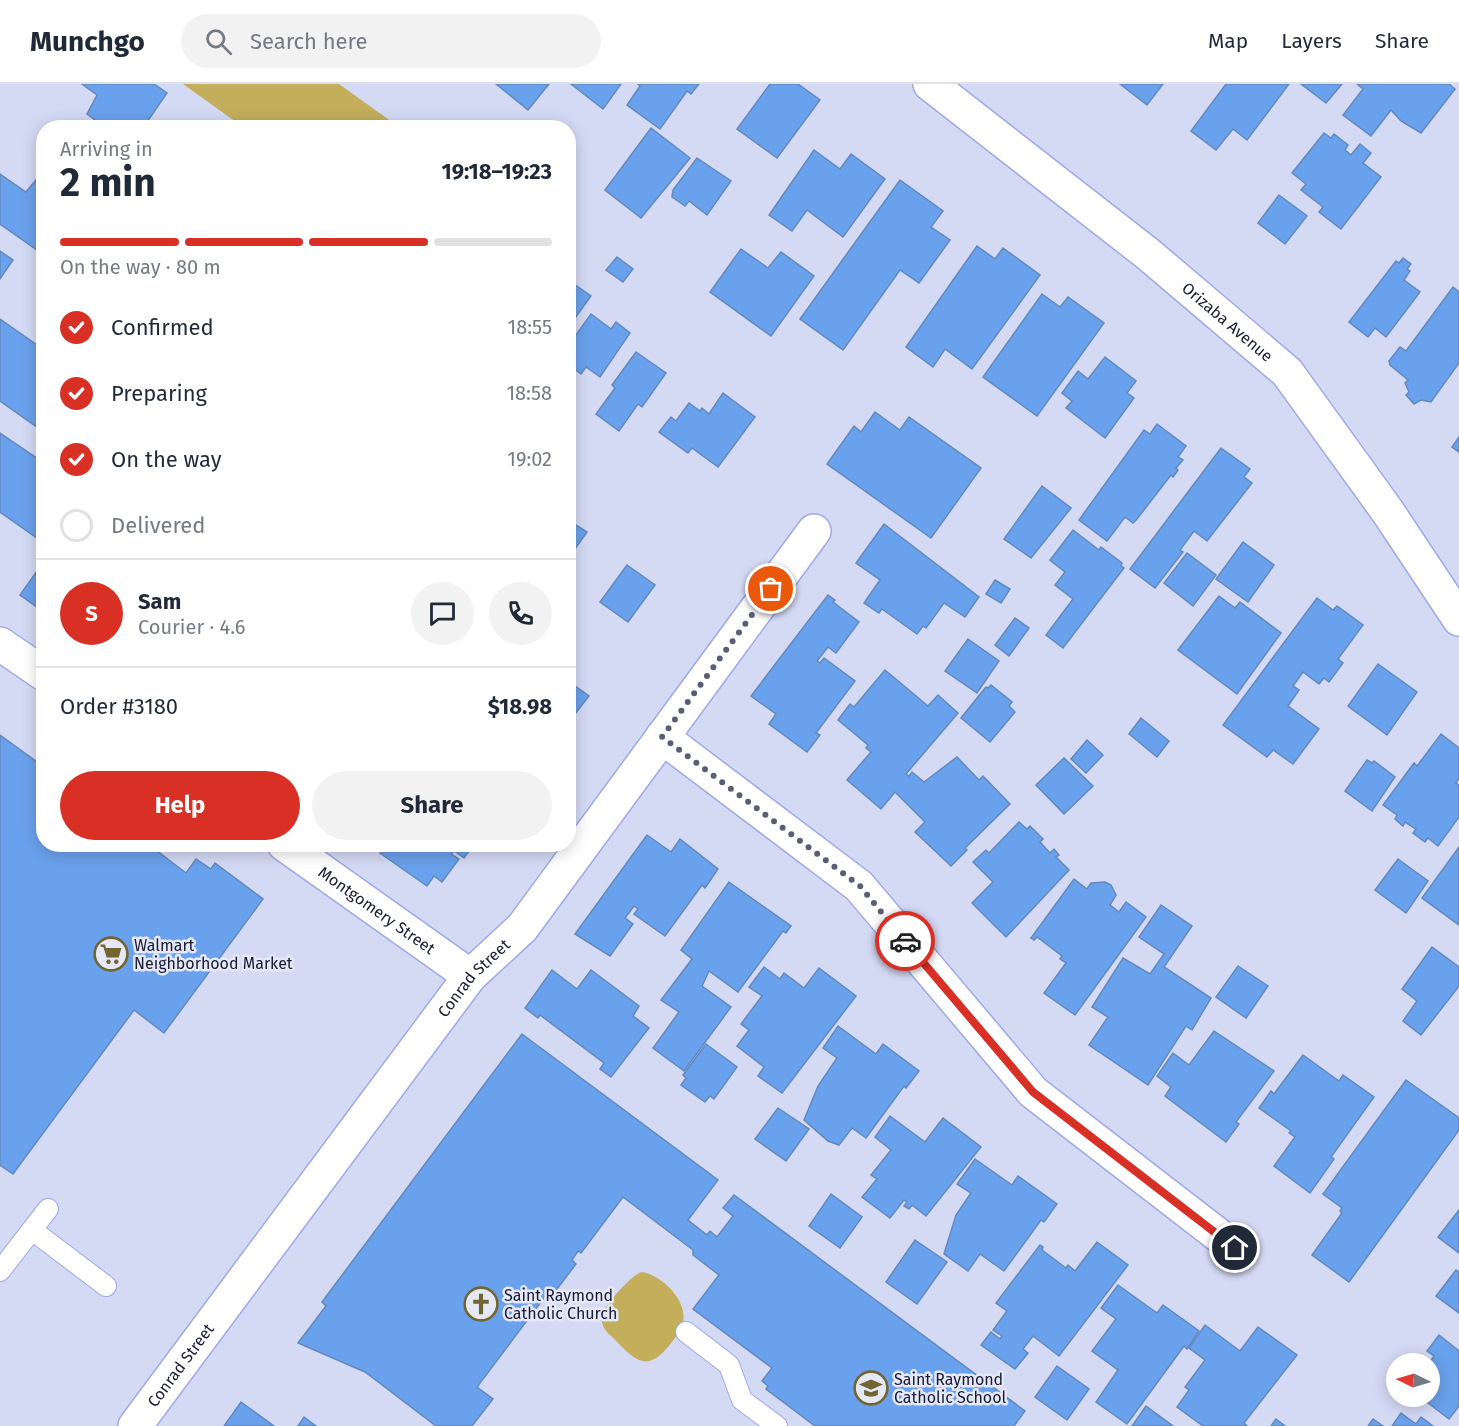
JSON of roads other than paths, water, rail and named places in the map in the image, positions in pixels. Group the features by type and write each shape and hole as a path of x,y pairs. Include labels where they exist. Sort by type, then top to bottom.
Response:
{"street":[{"name":"Orizaba Avenue","path":"930,84 1148,254 1287,372 1388,512 1459,620"},
{"name":"Conrad Street","path":"135,1426 470,976 522,928 814,531"},
{"path":"0,644 36,669"},
{"path":"662,737 860,886 1033,1092 1235,1248"},
{"name":"Montgomery Street","path":"295,852 470,976"}],"lane":[{"path":"0,1271 48,1209"},
{"path":"32,1230 106,1286"},
{"path":"686,1332 729,1365 742,1400 777,1426"}],"place":[{"name":"Walmart Neighborhood Market","path":"111,954"},
{"name":"Saint Raymond Catholic Church","path":"481,1304"},
{"name":"Saint Raymond Catholic School","path":"871,1388"}]}
